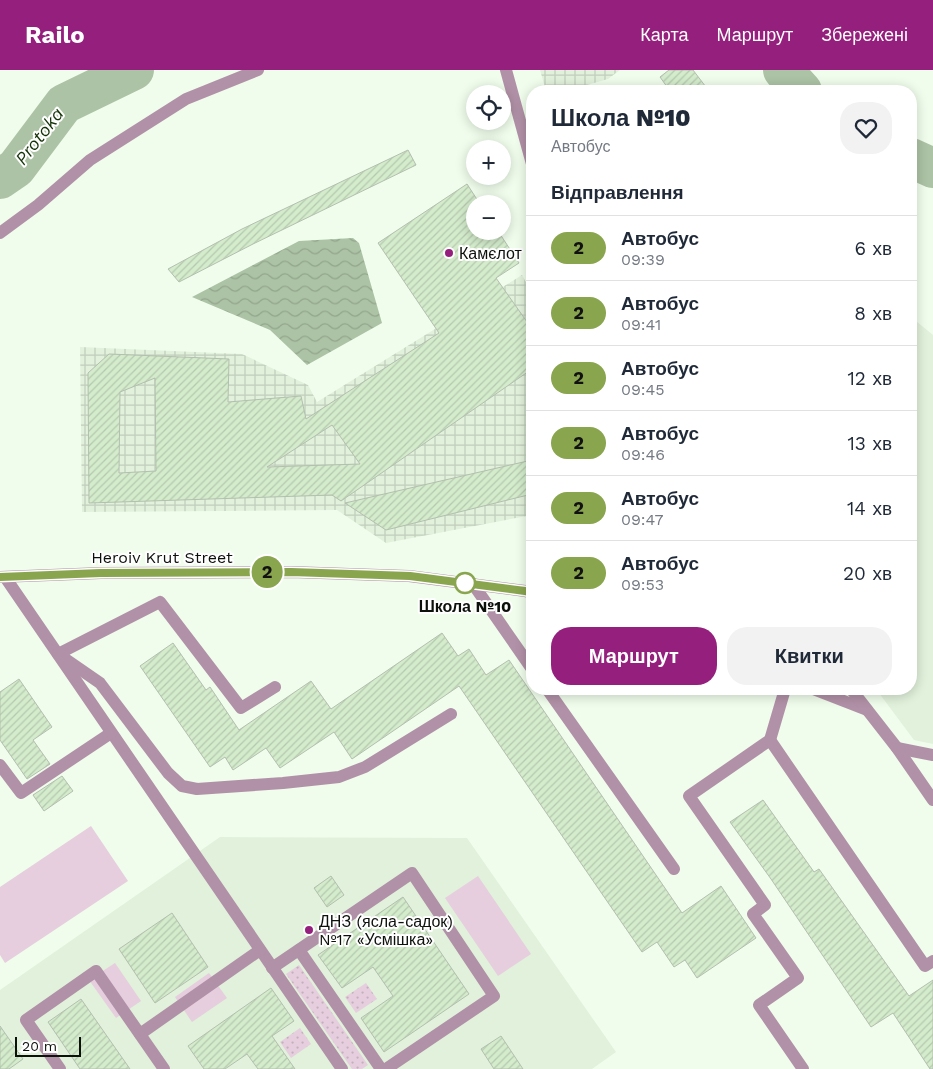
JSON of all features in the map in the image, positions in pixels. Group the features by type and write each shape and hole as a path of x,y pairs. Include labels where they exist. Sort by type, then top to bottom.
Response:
{"street":[{"path":"0,233 38,205 90,160 186,99 258,70"},
{"path":"506,70 526,142"},
{"name":"Heroiv Krut Street","path":"2,577 101,573 291,572 410,576 526,592"},
{"path":"2,577 58,654 342,1069"},
{"path":"473,584 526,660"},
{"path":"58,654 160,602 241,708 275,687"},
{"path":"58,654 100,683 168,773 182,786 197,789 284,784 339,776 365,767 451,714"},
{"path":"551,695 674,869"},
{"path":"783,695 770,740 689,796 765,906 753,914 798,978 759,1005 803,1069"},
{"path":"828,695 867,710"},
{"path":"856,695 897,748 933,800"},
{"path":"0,765 21,793 111,732"},
{"path":"770,740 925,966 933,961"},
{"path":"897,748 933,755"},
{"path":"272,968 412,874 494,996 386,1069"},
{"path":"140,1034 260,950"},
{"path":"300,950 381,1069"},
{"path":"60,1069 26,1020 96,971 164,1069"}],"shaded area":[{"path":"540,70 620,70 608,79 587,85 544,85"},
{"path":"522,275 526,282 526,516 386,543 337,510 82,512 80,347 242,354 308,385 317,402"},
{"path":"917,322 933,335 933,744 914,740 880,695 917,695"},
{"path":"91,826 128,881 5,963 0,955 0,887"},
{"name":"ДНЗ (ясла-садок) №17 «Усмішка»","path":"220,837 467,838 616,1052 592,1069 0,1069 0,990"},
{"path":"478,876 531,954 498,976 445,898"},
{"path":"115,963 141,1001 116,1018 89,980"},
{"path":"299,965 368,1065 362,1069 352,1069 286,974"},
{"path":"209,973 227,998 192,1022 175,997"},
{"path":"366,983 377,999 356,1013 345,997"},
{"path":"300,1028 311,1044 291,1058 280,1042"}],"water":[{"path":"353,238 359,243 382,323 307,365 270,330 192,297 299,241"}],"building":[{"path":"669,70 693,70 704,85 666,85 660,77"},
{"path":"408,150 416,165 179,282 168,269 242,229"},
{"path":"468,185 474,195 466,195 466,240 504,240 519,263 496,278 526,320 526,373 341,501 332,495 89,503 88,373 109,354 229,359 228,402 301,396 306,419 439,333 378,243","holes":["155,378 156,471 119,473 120,392","332,425 360,464 267,467"]},
{"path":"526,461 526,495 386,530 345,503"},
{"path":"442,633 458,656 469,649 486,675 509,660 526,685 526,695 533,695 682,913 721,886 756,938 697,978 685,960 674,967 657,942 642,952 459,686 352,759 334,732 280,768 266,748 233,770 225,757 210,767 140,666 173,643 206,690 210,687 239,730 311,681 331,709"},
{"path":"19,679 52,727 33,740 50,764 27,779 0,740 0,692"},
{"path":"62,776 73,791 44,811 33,795"},
{"path":"763,800 814,872 819,869 909,996 933,980 933,1069 930,1069 893,1013 871,1027 730,822"},
{"path":"331,876 344,895 327,907 314,888"},
{"path":"403,897 469,994 384,1052 361,1018 393,996 373,967 342,988 318,955"},
{"path":"172,913 208,967 155,1003 119,949"},
{"path":"271,988 294,1021 272,1036 295,1069 258,1069 247,1054 225,1069 204,1069 188,1046"},
{"path":"81,999 130,1069 80,1069 48,1022"},
{"path":"0,1026 23,1059 9,1069 0,1069"},
{"path":"501,1036 523,1069 494,1069 481,1049"}],"waterway":[{"name":"Protoka","path":"0,179 16,168 64,104 134,70"},
{"name":"Protoka","path":"783,70 797,85"},
{"name":"Protoka","path":"917,161 933,168"}],"bus line":[{"name":"2","path":"0,577 101,573 291,572 410,576 526,591"}],"place":[{"name":"Камєлот","path":"449,253"},
{"name":"Школа №10","path":"465,583"},
{"name":"ДНЗ (ясла-садок) №17 «Усмішка»","path":"309,930"}]}
